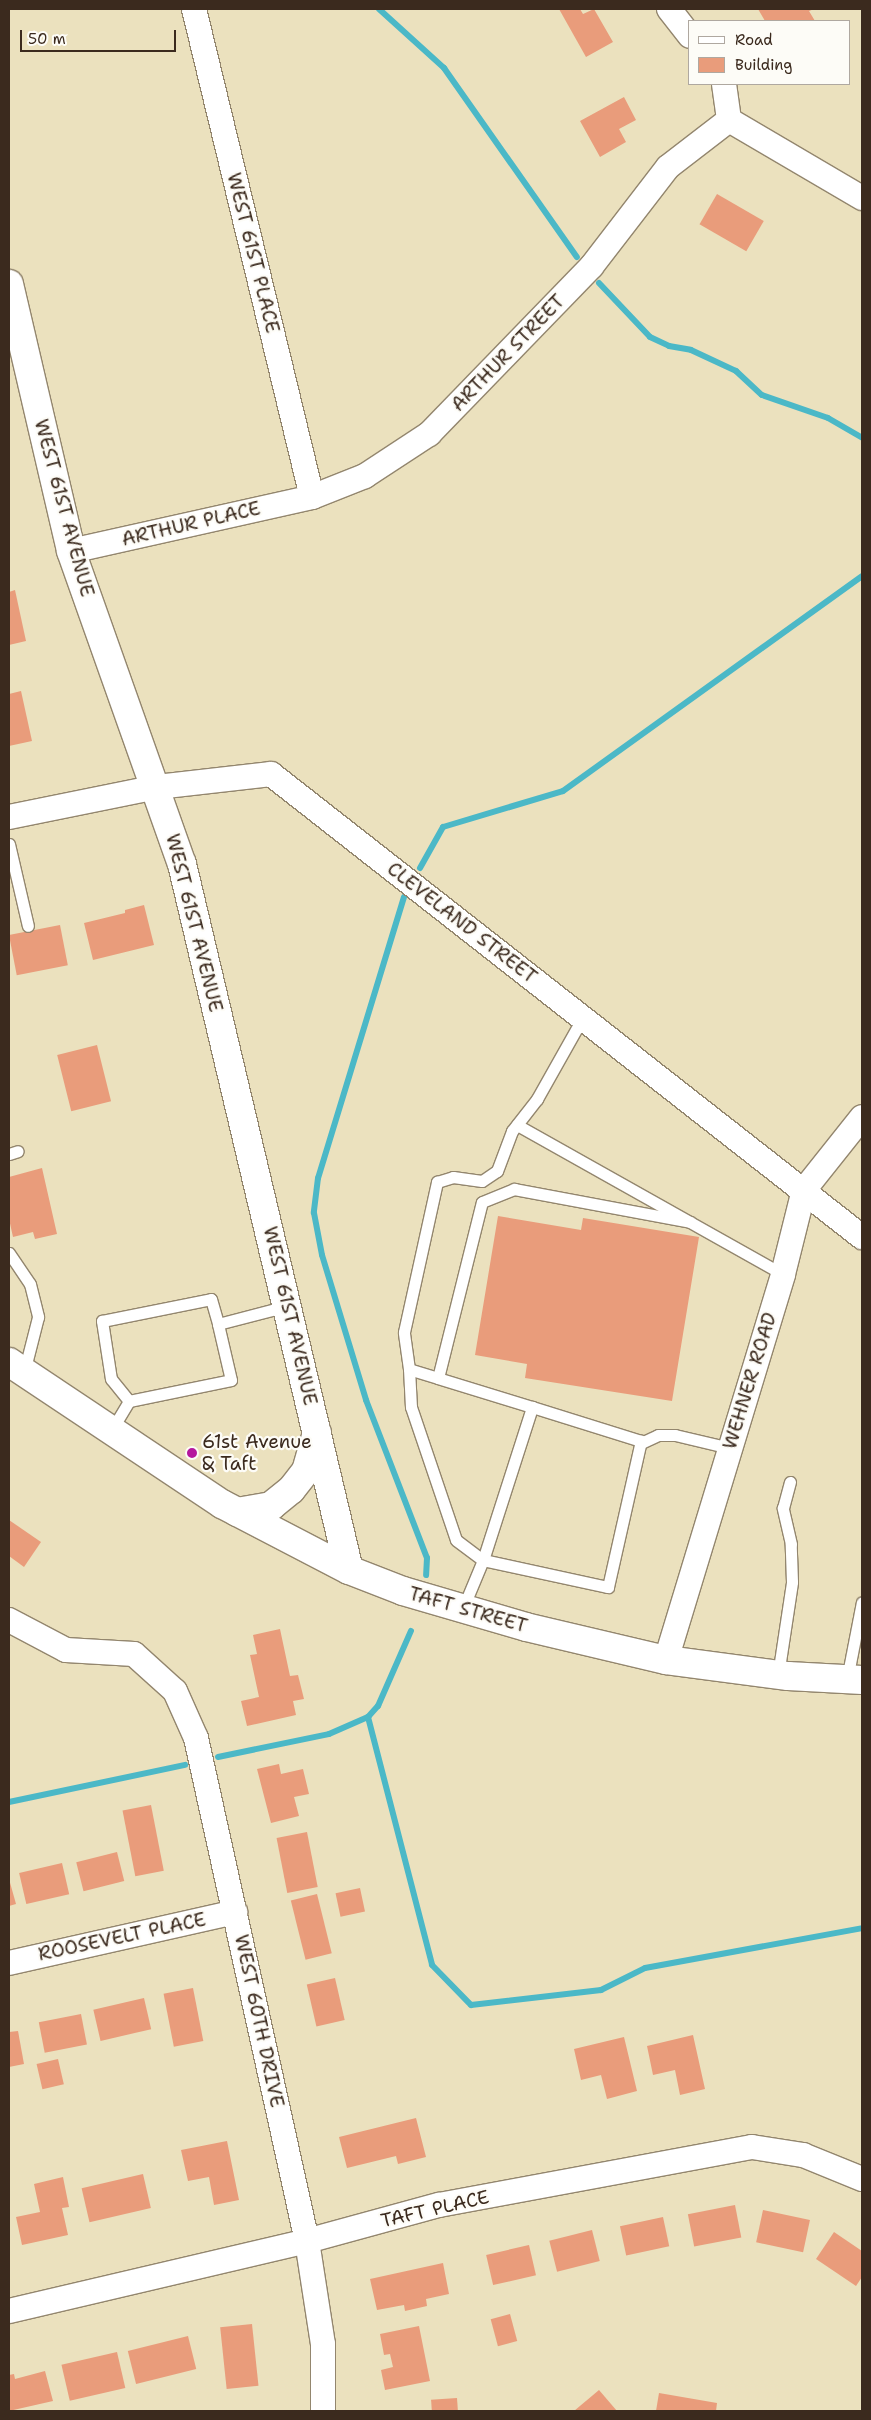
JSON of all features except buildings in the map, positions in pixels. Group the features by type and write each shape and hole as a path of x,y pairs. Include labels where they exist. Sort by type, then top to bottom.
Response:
{"main road":[{"name":"WEST 61ST AVENUE","path":"9,284 71,551 111,670 157,787 182,864 350,1570"},
{"name":"TAFT STREET","path":"16,1367 100,1426 236,1512 350,1570 403,1591 666,1660 778,1674 854,1679"},
{"path":"236,1512 271,1506 291,1490 306,1471 318,1432"}],"street":[{"name":"WEST 61ST PLACE","path":"194,9 312,497"},
{"path":"669,9 688,33"},
{"path":"724,85 729,120 862,198"},
{"name":"ARTHUR STREET","path":"312,497 365,476 429,434 591,267 668,167 729,120"},
{"name":"ARTHUR PLACE","path":"71,551 312,497"},
{"name":"CLEVELAND STREET","path":"9,817 157,787 271,774 862,1237"},
{"name":"WEHNER ROAD","path":"666,1660 783,1274 804,1190 862,1117"},
{"name":"WEST 60TH DRIVE","path":"9,1620 66,1650 134,1654 174,1691 196,1738 307,2241 323,2344 323,2411"},
{"name":"ROOSEVELT PLACE","path":"9,1962 235,1912"},
{"name":"TAFT PLACE","path":"9,2311 307,2241 439,2205 752,2146 803,2155 862,2179"}],"lane":[{"path":"9,844 28,926"},
{"path":"583,1017 537,1099 517,1125 498,1171 482,1182 453,1177 437,1182 404,1332 409,1369 411,1407 456,1540 483,1560 608,1587 641,1443"},
{"path":"517,1125 783,1274"},
{"path":"438,1378 482,1202 514,1189 690,1222"},
{"path":"9,1253 30,1284 38,1317 16,1367"},
{"path":"100,1426 129,1401 231,1380 211,1299 102,1321 111,1378 129,1401"},
{"path":"218,1324 288,1306"},
{"path":"409,1369 641,1443 658,1435 675,1435 730,1448"},
{"path":"463,1608 483,1560 532,1407"},
{"path":"778,1674 792,1582 791,1544 783,1508 790,1482"},
{"path":"854,1679 862,1602"}],"waterway":[{"path":"379,9 444,68 577,257"},
{"path":"599,283 650,337 669,346 691,350 736,371 762,395 828,418 862,438"},
{"path":"420,868 443,827 563,791 862,576"},
{"path":"404,897 318,1178 314,1213 322,1255 366,1400 427,1558 426,1575"},
{"path":"218,1757 329,1734 368,1717 378,1706 411,1631"},
{"path":"368,1717 432,1965 471,2005 601,1990 645,1968 862,1928"},
{"path":"9,1802 185,1765"}],"place":[{"name":"61st Avenue & Taft","path":"192,1453"}]}
